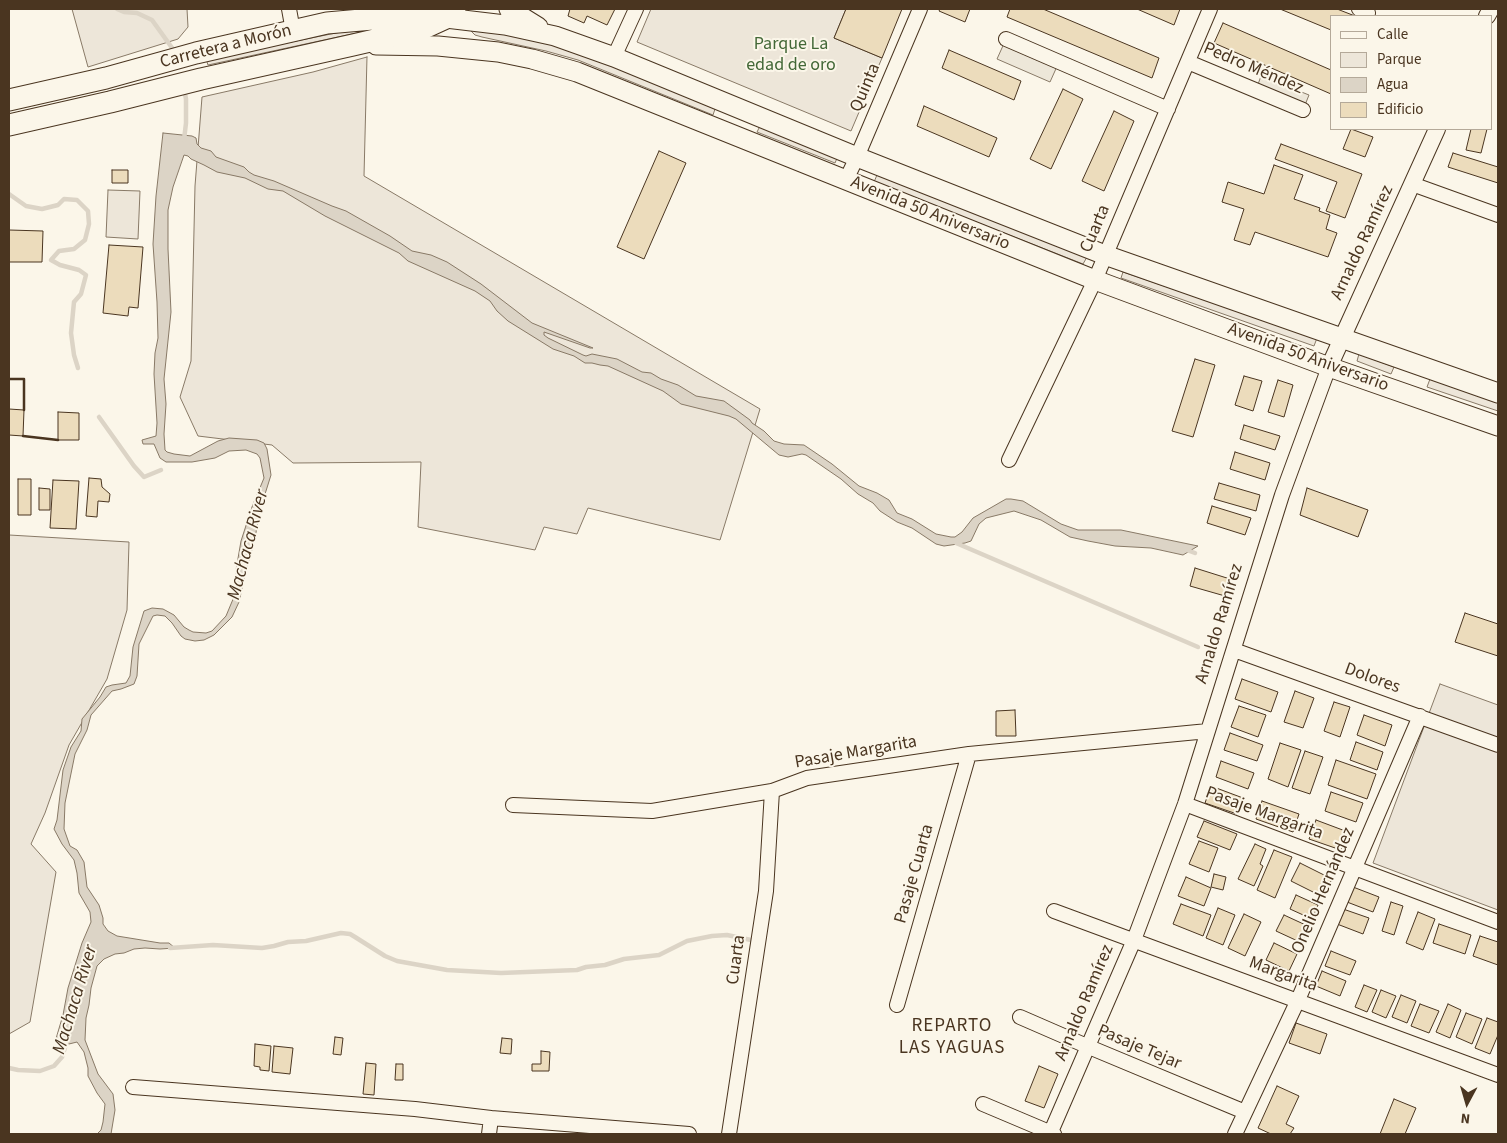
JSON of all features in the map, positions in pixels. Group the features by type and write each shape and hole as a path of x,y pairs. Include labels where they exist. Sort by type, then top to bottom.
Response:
{"main road":[{"path":"327,23 364,9"},
{"path":"509,9 555,36"},
{"name":"Carretera a Morón","path":"9,100 106,78 196,53 327,23 448,12"},
{"name":"Carretera a Morón","path":"9,125 422,28 448,12"},
{"path":"448,12 453,30 471,49"},
{"name":"Avenida 50 Aniversario","path":"448,12 555,36 614,57 857,158 1105,255 1498,393"},
{"name":"Avenida 50 Aniversario","path":"353,45 397,44 471,49 532,59 577,72 1095,280 1498,426"},
{"path":"728,132 738,108"}],"street":[{"path":"289,9 293,31"},
{"path":"614,57 636,9"},
{"name":"Quinta","path":"846,180 920,9"},
{"name":"Cuarta","path":"1009,460 1095,280 1210,9"},
{"path":"1006,39 1168,109"},
{"name":"Pedro Méndez","path":"1188,62 1303,110"},
{"name":"Arnaldo Ramírez","path":"1052,1134 1134,940 1185,804 1282,495 1329,366 1437,130"},
{"path":"1412,184 1498,215"},
{"name":"Dolores","path":"1234,650 1498,745"},
{"name":"Onelio Hernández","path":"1235,1134 1298,1000 1420,716"},
{"name":"Pasaje Margarita","path":"513,805 652,811 772,791 807,778 969,754 1208,731"},
{"name":"Pasaje Cuarta","path":"897,1005 969,754"},
{"name":"Cuarta","path":"729,1134 766,891 772,791"},
{"name":"Pasaje Margarita","path":"1185,804 1498,922"},
{"name":"Margarita","path":"1054,911 1498,1075"},
{"name":"Pasaje Tejar","path":"1020,1016 1245,1112"},
{"path":"134,1087 406,1108 491,1118 689,1134"},
{"path":"983,1104 1052,1134"},
{"path":"489,1134 491,1118"}],"green space":[{"path":"72,9 187,9 188,27 178,39 88,67"},
{"name":"Parque La edad de oro","path":"651,9 846,9 834,38 882,58 851,131 637,42"},
{"path":"400,26 361,32 208,65 206,59 361,28"},
{"path":"467,27 549,43 580,52 715,109 713,115 578,60 475,35"},
{"path":"367,57 364,176 760,409 720,540 588,508 577,534 544,527 535,550 418,527 421,462 293,463 272,445 198,436 180,397 191,361 195,186 202,97 313,72"},
{"path":"760,126 838,156 835,163 757,132"},
{"path":"877,175 1087,257 1083,264 874,182"},
{"path":"108,190 140,191 138,239 106,237"},
{"path":"1123,272 1317,338 1314,346 1121,278"},
{"path":"1359,354 1394,367 1391,374 1357,361"},
{"path":"1430,379 1498,402 1498,411 1427,387"},
{"path":"9,535 129,542 127,610 107,679 69,745 45,813 31,844 56,872 30,1022 9,1034"},
{"path":"1440,684 1498,705 1498,910 1373,863"}],"shaded area":[{"path":"1006,39 1059,62 1050,82 997,59"},
{"path":"1261,76 1309,95 1303,110 1256,90"}],"water":[{"path":"163,133 192,136 196,138 197,144 201,148 211,151 216,157 244,167 254,175 274,181 346,211 412,251 431,255 447,262 481,284 532,323 593,348 544,332 544,335 548,338 583,355 592,354 617,359 642,372 651,373 678,385 696,396 724,401 764,431 774,441 784,444 804,445 832,464 859,486 889,500 897,513 912,519 936,534 955,537 962,532 973,518 1006,499 1011,499 1023,501 1061,524 1078,530 1121,530 1198,546 1183,555 1151,548 1115,546 1088,541 1070,537 1041,520 1014,511 986,518 979,524 971,541 944,546 936,544 912,528 897,522 880,511 873,503 806,455 788,457 779,455 736,419 681,404 663,391 608,366 585,363 574,356 553,349 508,321 490,301 475,291 408,261 399,253 325,216 283,191 268,189 245,178 217,172 184,155 173,187 168,210 171,312 164,379 166,404 165,450 174,454 190,456 218,441 229,438 257,440 264,443 267,449 271,475 260,510 239,602 232,617 214,635 204,640 195,641 181,636 165,616 153,616 139,644 137,676 134,684 112,691 91,715 87,730 75,754 65,803 64,829 70,846 77,850 84,862 87,887 99,905 103,924 108,931 117,936 169,943 175,948 134,949 104,959 97,966 86,1018 85,1040 98,1074 113,1094 115,1110 111,1134 97,1134 101,1130 105,1104 88,1076 84,1052 77,1042 69,1044 55,1042 68,988 82,943 91,922 90,912 79,893 74,860 54,829 57,820 63,770 71,747 81,731 82,719 106,687 126,683 130,676 133,647 144,611 152,608 163,609 174,615 189,630 206,633 212,631 226,616 236,592 236,570 241,541 264,478 260,458 257,454 246,450 229,451 215,458 192,462 166,462 160,458 154,444 143,444 142,440 156,436 157,423 154,374 158,338 153,244"}],"building":[{"path":"570,9 615,9 607,25 587,16 584,23 568,16"},
{"path":"846,9 902,9 882,58 834,38"},
{"path":"940,9 970,9 965,22 939,11"},
{"path":"1010,9 1043,9 1159,58 1152,78 1007,17"},
{"path":"1137,9 1180,9 1174,25"},
{"path":"1280,9 1337,9 1352,15 1330,15 1330,30"},
{"path":"1223,23 1330,70 1330,94 1214,43"},
{"path":"949,50 1021,81 1014,100 942,68"},
{"path":"1063,89 1083,99 1051,169 1030,159"},
{"path":"924,106 997,138 989,157 917,126"},
{"path":"1114,111 1134,121 1104,191 1082,181"},
{"path":"1351,130 1373,137 1365,157 1343,149"},
{"path":"1471,130 1487,130 1481,153 1466,150"},
{"path":"1281,144 1362,174 1345,218 1326,211 1337,182 1275,159"},
{"path":"659,151 686,163 644,259 617,247"},
{"path":"1453,153 1498,167 1498,183 1448,167"},
{"path":"1274,165 1303,175 1294,199 1320,208 1319,211 1330,215 1326,229 1337,233 1328,257 1255,232 1250,245 1234,240 1244,209 1222,202 1228,182 1264,194"},
{"path":"112,170 128,170 128,183 112,183"},
{"path":"9,230 43,231 42,262 9,262"},
{"path":"109,245 143,247 138,308 129,307 128,316 103,313"},
{"path":"1195,359 1215,365 1193,437 1172,431"},
{"path":"1244,376 1262,381 1253,411 1235,405"},
{"path":"1278,380 1293,385 1284,417 1268,412"},
{"path":"9,409 24,410 23,436 9,435"},
{"path":"58,412 79,413 79,440 58,440"},
{"path":"1244,425 1280,436 1275,450 1240,439"},
{"path":"1235,452 1270,463 1265,480 1230,469"},
{"path":"89,478 101,479 102,487 110,494 109,502 98,501 97,517 86,516"},
{"path":"18,479 31,479 31,515 18,515"},
{"path":"53,480 79,481 76,529 50,528"},
{"path":"1219,483 1260,495 1256,511 1214,499"},
{"path":"39,488 50,489 50,510 39,510"},
{"path":"1307,488 1368,510 1358,537 1300,515"},
{"path":"1212,506 1251,518 1245,535 1207,523"},
{"path":"1195,568 1230,579 1225,596 1190,586"},
{"path":"1465,613 1498,624 1498,656 1455,642"},
{"path":"1242,679 1278,692 1271,712 1235,699"},
{"path":"1295,691 1314,698 1303,728 1284,722"},
{"path":"1334,702 1350,707 1340,737 1324,731"},
{"path":"1239,706 1266,715 1258,737 1231,727"},
{"path":"1015,710 1016,736 996,736 996,711"},
{"path":"1364,715 1392,725 1385,746 1357,735"},
{"path":"1230,733 1263,745 1257,761 1224,750"},
{"path":"1356,742 1383,752 1377,770 1350,760"},
{"path":"1280,743 1301,750 1288,787 1268,779"},
{"path":"1305,751 1323,757 1310,794 1292,788"},
{"path":"1336,760 1376,774 1367,799 1328,785"},
{"path":"1221,761 1254,773 1248,789 1216,777"},
{"path":"1211,786 1243,798 1237,814 1205,803"},
{"path":"1331,792 1363,803 1356,822 1325,811"},
{"path":"1262,801 1299,814 1293,832 1256,819"},
{"path":"1316,820 1348,832 1341,850 1309,839"},
{"path":"1204,821 1237,834 1230,850 1197,837"},
{"path":"1199,841 1218,848 1209,872 1189,864"},
{"path":"1255,844 1266,849 1260,864 1263,866 1254,886 1238,879"},
{"path":"1274,850 1292,857 1275,898 1257,890"},
{"path":"1300,863 1332,879 1323,897 1291,881"},
{"path":"1214,874 1226,877 1223,890 1211,887"},
{"path":"1186,877 1211,888 1204,906 1178,896"},
{"path":"1353,887 1379,897 1373,912 1347,902"},
{"path":"1296,895 1318,905 1312,919 1290,909"},
{"path":"1391,902 1403,906 1394,935 1382,931"},
{"path":"1181,904 1211,915 1203,936 1173,924"},
{"path":"1218,908 1235,915 1223,945 1206,938"},
{"path":"1343,909 1369,918 1363,934 1337,924"},
{"path":"1418,912 1435,919 1423,950 1406,943"},
{"path":"1244,914 1261,922 1245,956 1228,948"},
{"path":"1284,915 1310,927 1302,943 1276,931"},
{"path":"1439,924 1471,935 1465,954 1433,943"},
{"path":"1480,936 1498,942 1498,965 1473,956"},
{"path":"1274,943 1297,954 1289,971 1266,960"},
{"path":"1331,951 1356,961 1350,975 1325,966"},
{"path":"1322,971 1346,981 1340,996 1316,986"},
{"path":"1364,985 1377,990 1367,1012 1355,1007"},
{"path":"1381,990 1396,996 1386,1018 1372,1012"},
{"path":"1401,995 1416,1001 1407,1023 1392,1017"},
{"path":"1420,1004 1439,1011 1429,1033 1411,1026"},
{"path":"1448,1004 1461,1010 1450,1038 1436,1032"},
{"path":"1466,1013 1482,1019 1472,1044 1456,1037"},
{"path":"1487,1018 1498,1022 1498,1035 1490,1054 1475,1048"},
{"path":"1296,1023 1327,1034 1320,1054 1289,1043"},
{"path":"335,1037 343,1038 341,1055 333,1054"},
{"path":"502,1038 512,1039 511,1054 500,1053"},
{"path":"255,1044 271,1046 269,1071 260,1070 260,1067 254,1066"},
{"path":"274,1046 293,1048 290,1074 272,1072"},
{"path":"541,1051 550,1052 549,1071 532,1071 532,1064 541,1064"},
{"path":"366,1063 376,1064 374,1095 363,1094"},
{"path":"396,1064 403,1064 403,1080 395,1080"},
{"path":"1039,1066 1058,1074 1044,1108 1025,1101"},
{"path":"1277,1086 1299,1096 1286,1124 1294,1128 1290,1134 1271,1134 1258,1128"},
{"path":"1394,1099 1416,1108 1405,1134 1380,1134"}],"waterway":[{"name":"Machaca River","path":"117,9 124,12 137,13 152,20 175,52"},
{"name":"Machaca River","path":"184,88 186,99 184,140"},
{"path":"9,194 26,206 42,209 58,205 64,199 77,200 88,211 89,224 85,240 74,249 59,251 51,260 60,265 79,270 86,275 81,294 74,302 71,333 78,368"},
{"path":"99,417 144,477 161,470"},
{"path":"956,543 1198,647"},
{"path":"1184,549 1195,553"},
{"path":"170,948 213,945 262,948 341,933 350,934 385,956 397,961 447,970 501,973 577,970 605,965 624,959 659,955 687,941 712,936 727,935 751,940"},
{"name":"Machaca River","path":"9,1068 40,1071 54,1066 62,1057 68,1038"}],"wall":[{"path":"9,379 24,379 24,410"},
{"path":"23,436 58,440"}],"district":[{"name":"REPARTO LAS YAGUAS","path":"952,1038"}]}
